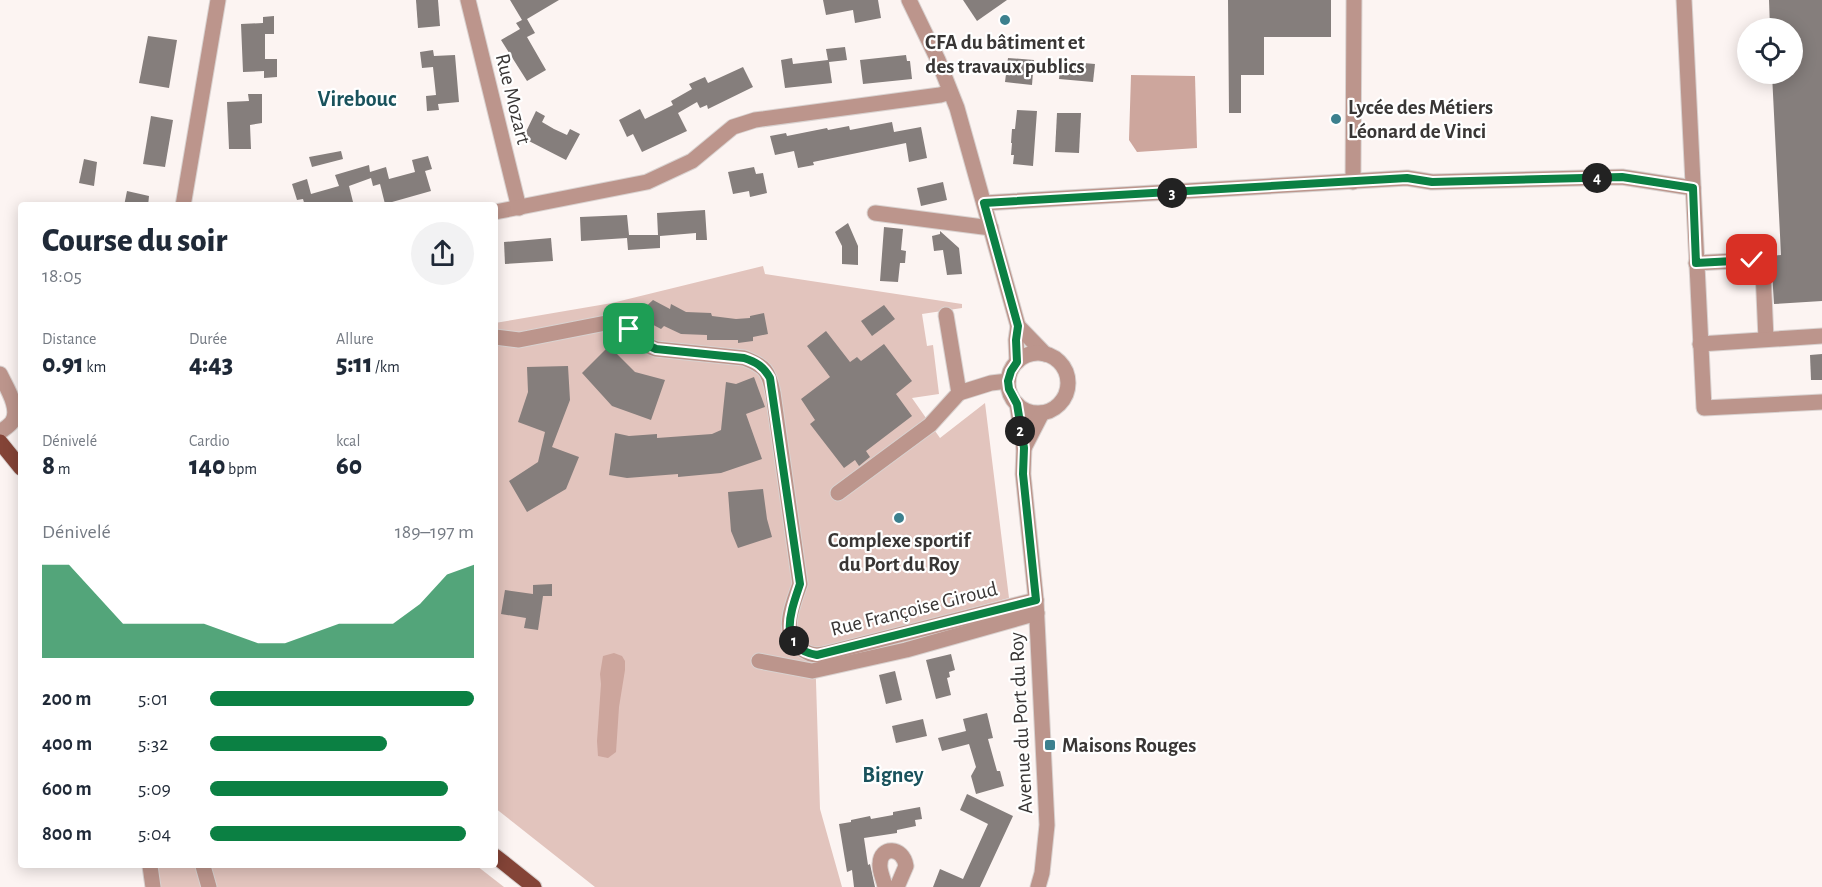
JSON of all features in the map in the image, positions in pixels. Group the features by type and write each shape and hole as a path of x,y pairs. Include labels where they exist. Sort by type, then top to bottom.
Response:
{"main road":[{"path":"0,442 18,464"},
{"path":"498,858 534,887"}],"street":[{"path":"184,202 218,0"},
{"name":"Rue Mozart","path":"468,0 519,208"},
{"name":"Avenue du Port du Roy","path":"909,0 938,60 957,108 1018,326 1017,362 1008,381 1009,389 1017,404 1024,448 1023,474 1036,607 1047,825 1042,873 1038,887"},
{"path":"1353,182 1354,0"},
{"path":"1684,0 1704,408 1822,402"},
{"path":"498,212 647,182 692,161 733,127 755,120 950,92"},
{"path":"984,203 1407,178 1432,182 1622,177 1693,188"},
{"path":"875,213 991,228"},
{"path":"1696,263 1752,260 1760,262 1763,270 1766,339"},
{"path":"946,315 959,393"},
{"name":"Rue Françoise Giroud","path":"498,337 519,340 611,322 619,323 629,329 643,343 656,349 744,358 765,369 770,378 773,393 800,584 791,612 789,632 795,643 806,653 824,654 1036,607"},
{"name":"Avenue du Port du Roy","path":"1018,326 1045,354 1055,358 1062,365 1067,375 1068,385 1066,395 1060,404 1042,413 1024,448"},
{"path":"1700,344 1822,336"},
{"path":"1017,362 1035,353 1045,354"},
{"path":"0,374 15,414 11,424 0,432"},
{"path":"838,493 930,425 959,393 991,383 1008,381"},
{"path":"1017,404 1032,412 1042,413"},
{"path":"759,661 812,671 906,650 1036,607"},
{"path":"885,887 879,865 881,856 893,851 902,855 906,866 897,887"},
{"path":"150,868 153,887"},
{"path":"204,868 209,887"}],"shaded area":[{"path":"1131,75 1195,76 1197,148 1137,152 1129,140"},
{"path":"763,266 765,274 962,304 962,308 922,314 927,346 933,345 939,394 912,398 940,438 985,403 1009,598 815,650 820,809 842,887 595,887 498,810 498,322 612,303"},
{"path":"614,653 622,656 625,661 625,670 619,707 616,752 608,758 598,756 600,674 603,656"},
{"path":"143,868 480,868 504,887 145,887"}],"building":[{"path":"416,0 438,0 440,26 418,28"},
{"path":"510,0 559,0 527,19 535,33 527,37 546,70 527,81 501,40 520,29 516,23 522,20"},
{"path":"823,0 878,0 881,18 855,23 853,10 826,15"},
{"path":"963,0 1007,0 977,21"},
{"path":"1228,0 1331,0 1331,37 1264,37 1264,75 1241,75 1241,113 1229,113"},
{"path":"1769,0 1822,0 1822,301 1774,304 1771,256 1781,255 1772,84 1803,84 1803,18 1770,18"},
{"path":"274,16 274,34 265,34 265,59 277,59 277,77 264,78 264,71 243,72 241,24 263,23 263,17"},
{"path":"148,36 177,40 169,88 139,83"},
{"path":"845,47 847,60 829,62 832,83 785,88 781,60 792,58 793,64 828,60 826,49"},
{"path":"433,50 434,56 455,55 459,102 438,104 439,110 427,111 426,96 436,95 433,67 422,68 420,52"},
{"path":"906,55 907,61 910,61 912,79 863,84 860,60"},
{"path":"1008,58 1034,60 1032,85 1005,82"},
{"path":"1061,61 1095,64 1093,82 1059,79"},
{"path":"743,67 753,87 708,109 707,105 700,108 697,102 678,113 687,131 642,152 633,134 627,137 619,120 640,109 645,119 673,105 671,101 692,89 689,84 705,77 708,83"},
{"path":"248,94 262,94 262,123 250,125 251,149 229,149 227,102 249,101"},
{"path":"1017,110 1037,111 1033,166 1013,164 1012,129 1015,129"},
{"path":"536,111 545,116 542,122 554,129 567,135 570,129 580,134 566,160 523,138"},
{"path":"1057,113 1081,113 1079,153 1055,152"},
{"path":"151,116 173,120 165,167 143,164"},
{"path":"892,122 894,132 921,127 927,158 909,162 906,143 813,162 814,165 798,168 794,151 775,155 770,136 786,133 787,136 849,126 850,130"},
{"path":"341,151 343,159 312,167 309,157"},
{"path":"428,156 432,169 425,171 431,191 392,202 384,202 380,184 373,186 371,178 349,186 353,202 297,200 292,184 307,179 311,194 339,186 335,175 369,165 370,172 386,167 389,179 415,172 412,160"},
{"path":"84,159 97,162 94,186 79,183"},
{"path":"754,167 756,174 763,173 767,193 750,197 749,191 733,194 728,172"},
{"path":"943,182 947,200 921,206 917,188"},
{"path":"127,191 149,196 148,202 125,202"},
{"path":"705,210 707,240 696,240 696,233 660,236 660,248 628,250 627,238 581,241 580,217 627,215 629,235 658,235 657,213"},
{"path":"848,223 858,246 858,265 842,264 842,246 835,232"},
{"path":"884,227 903,229 901,250 906,251 905,263 900,263 898,282 880,281"},
{"path":"940,231 959,248 962,274 947,275 943,250 934,251 932,236 940,234"},
{"path":"551,238 553,261 505,264 504,242"},
{"path":"653,300 670,309 671,304 686,312 711,313 712,316 736,319 750,318 750,316 764,313 768,334 753,337 753,341 738,343 738,340 707,340 707,335 681,334 664,326 661,329 646,321 649,318 641,311"},
{"path":"884,305 895,319 872,336 861,321"},
{"path":"826,331 850,362 857,357 861,361 884,344 912,381 896,394 912,416 866,451 870,457 859,466 855,460 844,468 810,424 815,420 801,399 830,377 807,346"},
{"path":"609,346 635,372 665,380 651,420 612,406 582,373"},
{"path":"1822,354 1822,380 1811,380 1810,355"},
{"path":"568,366 570,400 552,447 579,457 566,489 527,512 509,481 538,462 545,432 518,422 528,392 527,367"},
{"path":"754,377 765,407 746,414 762,459 721,473 627,478 609,475 615,433 629,436 657,434 657,438 712,434 721,430 726,382 736,384"},
{"path":"763,489 772,537 738,548 731,531 728,492"},
{"path":"552,584 552,596 543,596 538,630 524,628 526,618 501,614 505,590 533,594 533,585"},
{"path":"951,654 955,670 949,672 950,677 947,678 951,695 936,699 926,660"},
{"path":"895,671 902,700 886,704 879,675"},
{"path":"987,713 993,738 988,739 1004,786 976,794 971,776 976,767 969,744 942,751 938,738 966,731 963,719"},
{"path":"923,719 927,736 896,743 892,726"},
{"path":"967,794 1013,816 980,887 933,887 940,869 963,879 988,824 960,810"},
{"path":"920,807 922,819 915,820 916,826 897,830 897,833 864,838 868,865 870,864 875,887 854,887 852,870 847,872 839,824 870,816 871,819 893,815 893,812"}],"place":[{"name":"CFA du bâtiment et des travaux publics","path":"1005,20"},
{"name":"Lycée des Métiers Léonard de Vinci","path":"1336,119"},
{"name":"Complexe sportif du Port du Roy","path":"899,518"},
{"name":"Maisons Rouges","path":"1050,745"}],"district":[{"name":"Virebouc","path":"357,99"},
{"name":"Bigney","path":"893,775"}],"route":[{"path":"629,329 643,343 656,349 744,358 765,369 770,378 773,393 800,584 793,604 789,632 795,643 806,653 817,655 1036,600 1023,474 1024,448 1017,404 1012,397 1008,381 1017,362 1018,326 984,203 1407,178 1432,182 1622,177 1693,188 1696,263 1752,260"}]}
